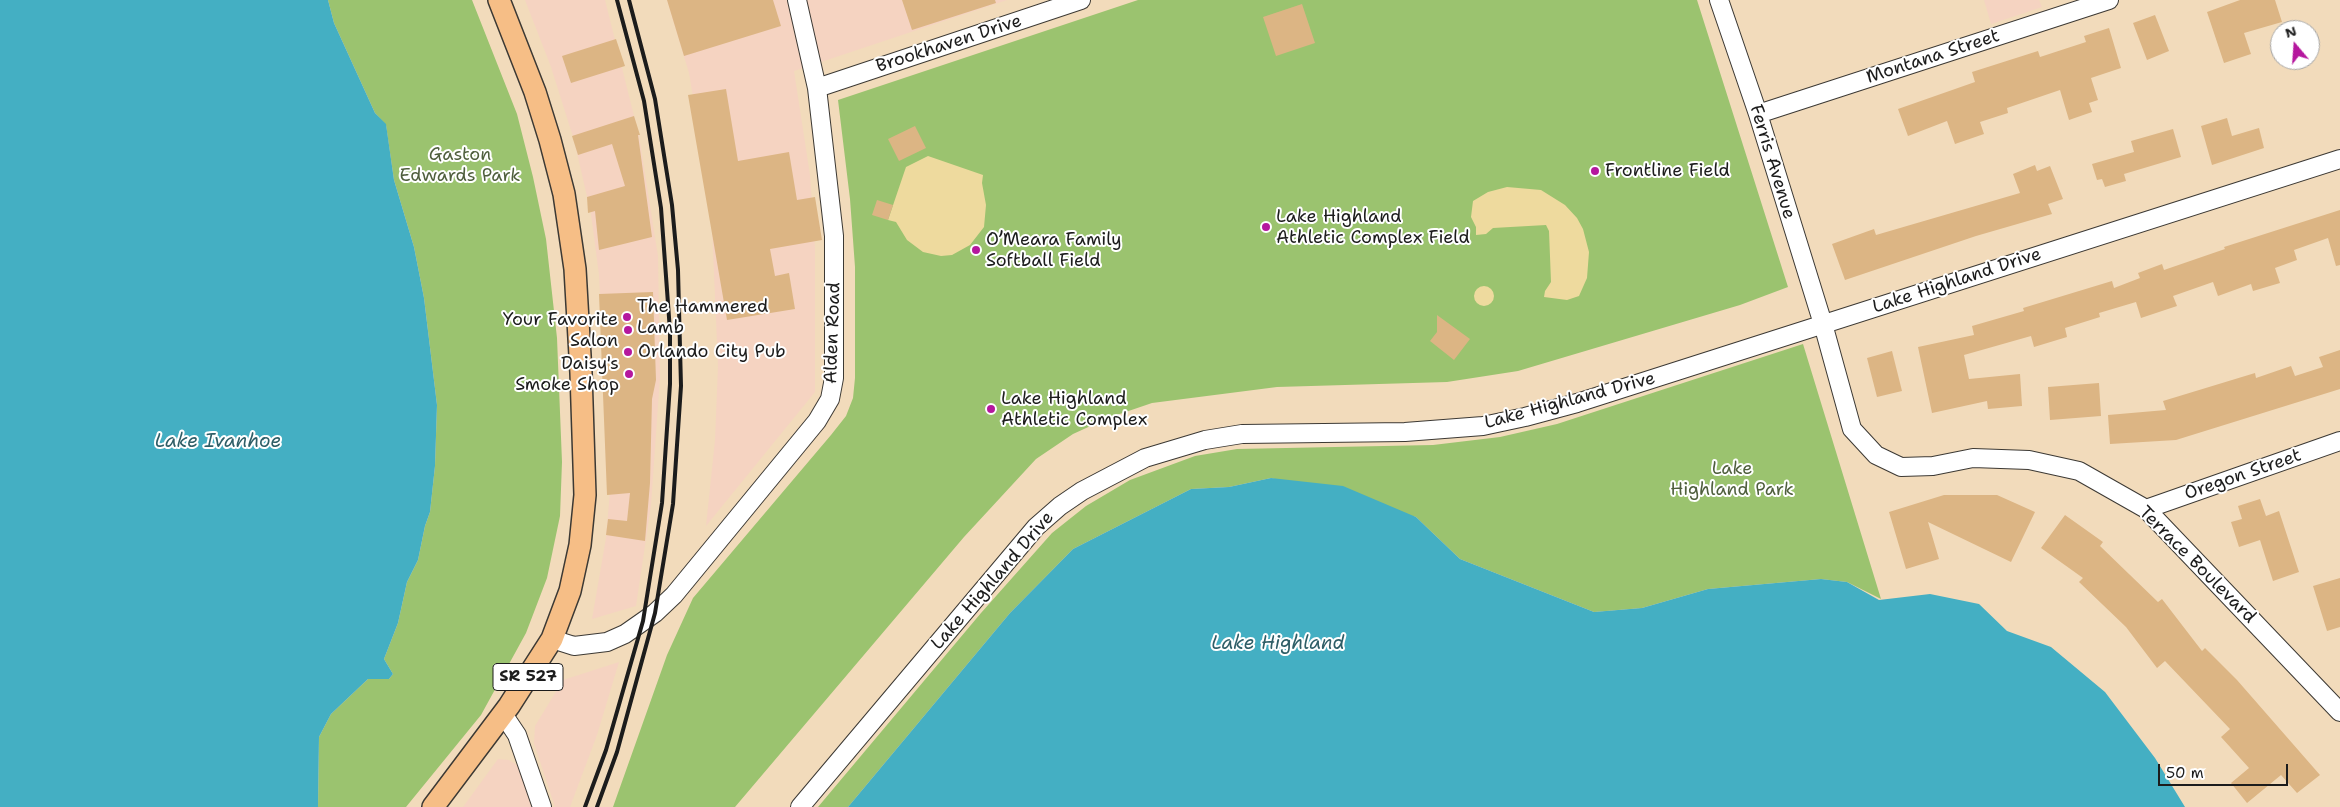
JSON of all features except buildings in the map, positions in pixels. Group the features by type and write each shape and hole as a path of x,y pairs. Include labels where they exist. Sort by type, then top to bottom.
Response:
{"main road":[{"name":"SR 527","path":"433,807 502,714 552,639 570,591 580,545 585,495 575,269 564,194 535,92 499,0"}],"street":[{"name":"Alden Road","path":"552,639 574,646 606,642 625,634 655,613 674,595 817,421 830,399 834,378 834,236 817,88 797,0"},
{"name":"Brookhaven Drive","path":"817,88 1081,0"},
{"name":"Ferris Avenue","path":"1719,0 1758,114 1823,324"},
{"name":"Montana Street","path":"1758,114 2109,0"},
{"name":"Lake Highland Drive","path":"800,807 1036,527 1060,506 1113,473 1171,449 1242,434 1405,432 1491,424 1577,403 2340,159"},
{"name":"Terrace Boulevard","path":"1823,324 1852,429 1876,455 1901,467 1933,466 1973,458 2029,460 2079,471 2146,509 2340,712"},
{"name":"Oregon Street","path":"2146,509 2340,441"},
{"path":"502,714 517,735 542,807"}],"shaded area":[{"path":"525,0 605,0 639,136 658,256 660,377 651,505 636,606 592,619 606,538 610,491 599,275 591,214 574,140 551,67"},
{"path":"667,0 1007,0 794,71 810,175 815,248 815,392 706,526 715,440 718,366 712,227 689,73"},
{"path":"1984,0 2039,0 2042,7 1991,24"},
{"path":"619,662 597,735 570,807 555,807 534,743 535,726 563,680"},
{"path":"498,759 509,760 517,765 523,775 533,807 463,807"}],"green space":[{"name":"Gaston Edwards Park","path":"328,0 472,0 517,114 533,177 546,239 557,338 562,462 560,516 547,578 526,633 481,715 406,807 318,807 319,737 331,714 368,679 389,679 393,674 384,659 398,623 407,582 418,560 430,512 435,466 437,405 424,298 414,247 394,180 386,125 375,113 334,23"},
{"name":"Lake Highland Athletic Complex","path":"1138,0 1697,0 1788,287 1740,305 1518,371 1447,382 1277,387 1152,403 1108,418 1073,434 1036,459 964,537 735,807 613,807 667,655 693,598 831,435 846,416 853,398 855,378 855,267 850,199 838,100"},
{"name":"Lake Highland Park","path":"1803,344 1881,599 1847,582 1821,579 1708,589 1642,608 1594,612 1460,559 1416,517 1271,478 1229,487 1191,489 1073,549 1010,613 848,807 818,807 981,613 1052,533 1086,506 1130,480 1195,456 1237,449 1433,445 1500,437 1557,424"}],"sand":[{"path":"928,156 983,175 982,183 986,205 984,227 970,245 952,255 941,256 923,252 907,240 896,222 888,220 906,167"},
{"path":"1507,187 1541,190 1565,205 1577,218 1583,229 1589,252 1587,278 1579,296 1567,300 1544,297 1545,291 1551,282 1549,231 1546,225 1493,228 1486,234 1476,235 1476,227 1471,217 1473,201 1488,192"},
{"path":"1480,286 1488,286 1494,292 1494,300 1488,306 1480,306 1474,300 1474,292"}],"water":[{"name":"Lake Ivanhoe","path":"0,0 328,0 334,23 375,113 386,124 394,180 414,247 424,298 437,405 435,466 430,512 418,560 407,582 398,623 384,659 393,674 389,679 368,679 331,714 319,737 318,807 0,807"},
{"name":"Lake Highland","path":"1271,478 1343,486 1416,517 1460,559 1594,612 1642,608 1708,589 1821,579 1847,582 1879,600 1930,594 1979,604 2007,631 2051,647 2105,692 2155,758 2185,807 848,807 1010,613 1073,549 1191,489 1229,487"}],"railway":[{"path":"585,807 606,750 643,621 662,503 670,384 670,331 661,208 644,101 617,0"},
{"path":"597,807 617,752 655,613 673,504 681,386 678,270 672,205 655,99 629,0"}],"place":[{"name":"Frontline Field","path":"1595,171"},
{"name":"Lake Highland Athletic Complex Field","path":"1266,227"},
{"name":"O’Meara Family Softball Field","path":"976,250"},
{"name":"The Hammered Lamb","path":"627,317"},
{"name":"Your Favorite Salon","path":"628,330"},
{"name":"Orlando City Pub","path":"628,352"},
{"name":"Daisy's Smoke Shop","path":"629,374"},
{"name":"Lake Highland Athletic Complex","path":"991,409"}]}
